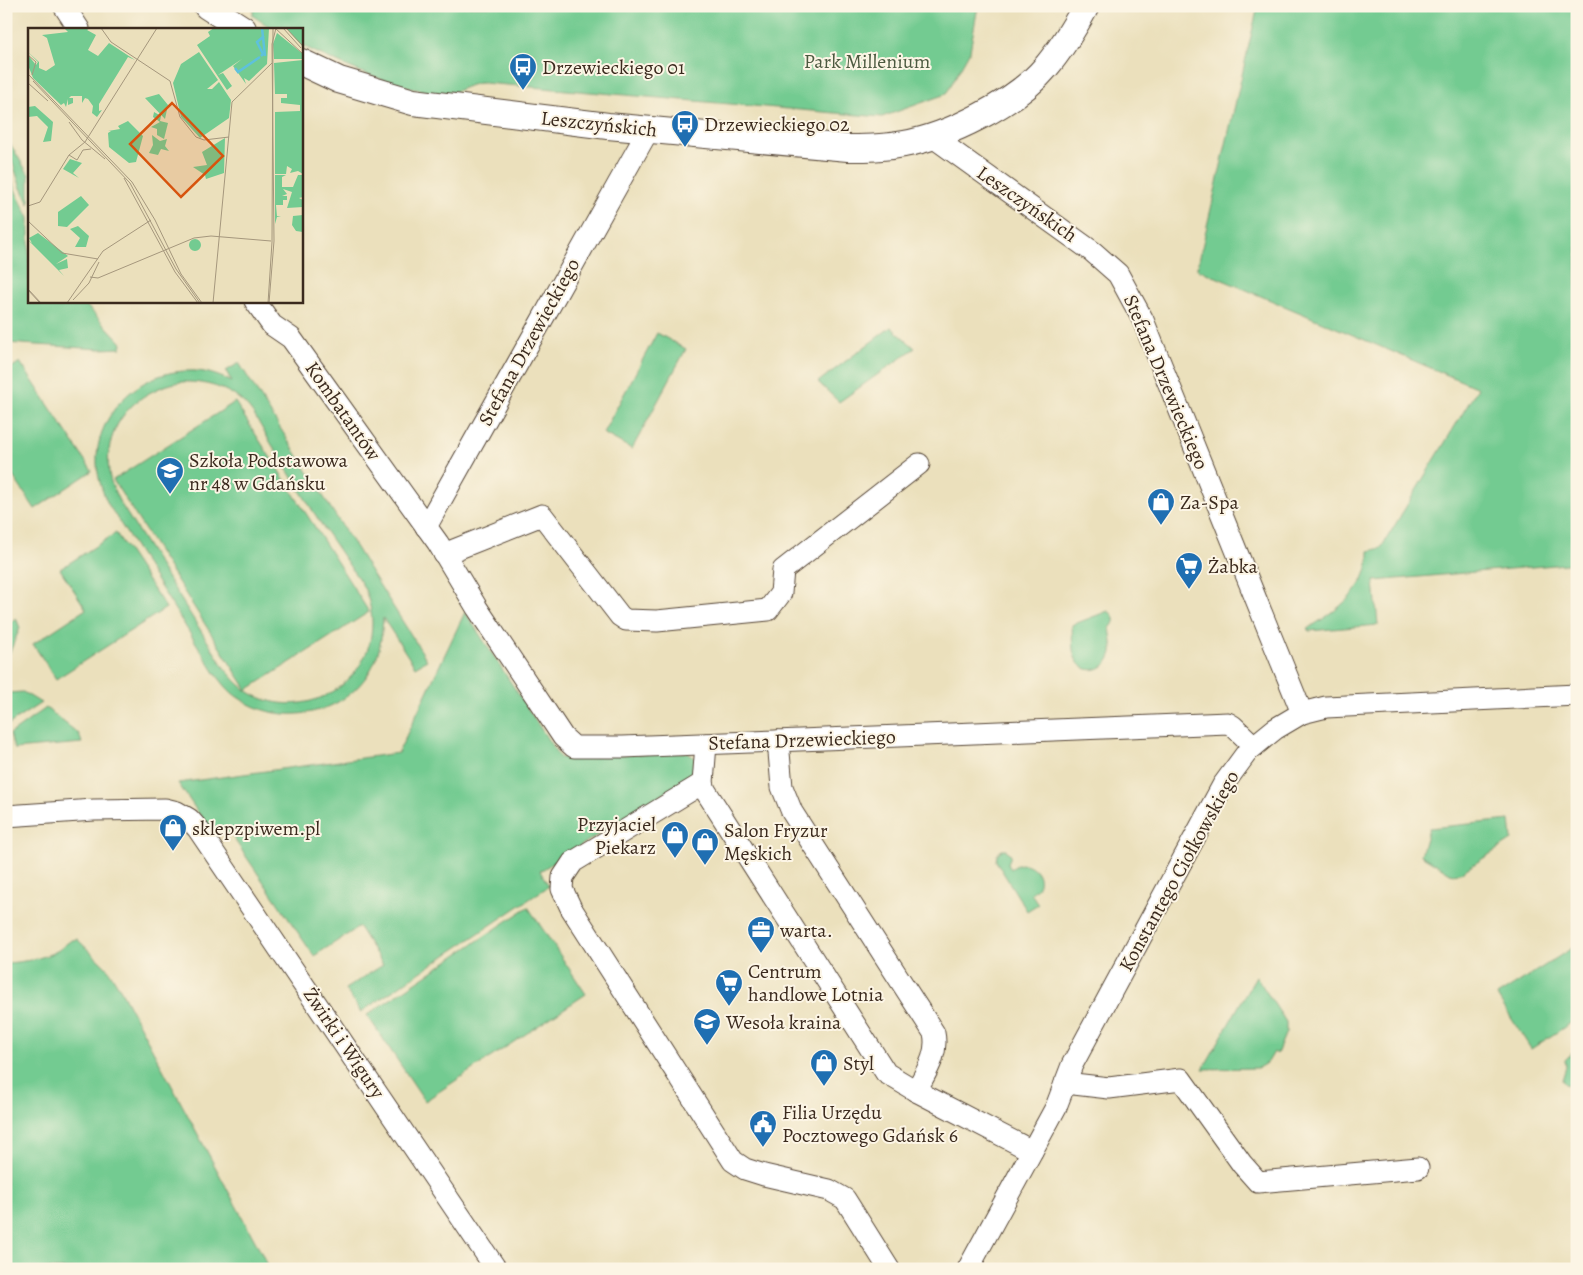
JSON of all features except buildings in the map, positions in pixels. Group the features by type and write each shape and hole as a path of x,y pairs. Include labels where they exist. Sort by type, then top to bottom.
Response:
{"street":[{"path":"64,6 78,28"},
{"path":"207,6 241,28"},
{"name":"Leszczyńskich","path":"302,62 339,80 412,102 551,120 848,148 879,148 932,137 968,122 1002,103 1045,68 1066,42 1086,6"},
{"name":"Stefana Drzewieckiego","path":"649,129 426,527 482,616 563,737 574,747 623,748 1228,723 1254,746"},
{"name":"Leszczyńskich","path":"932,137 1074,236 1118,274"},
{"name":"Stefana Drzewieckiego","path":"1118,274 1142,320 1302,713"},
{"name":"Kombatantów","path":"256,302 272,325 291,338 426,527"},
{"path":"444,554 542,515 620,616 626,620 657,621 768,610 781,593 783,570 919,464"},
{"name":"Konstantego Ciołkowskiego","path":"968,1269 1056,1108 1072,1064 1223,785 1248,751 1275,729 1302,713 1326,707 1577,695"},
{"path":"778,741 782,787 792,812 934,1034 935,1054 916,1091"},
{"path":"706,744 703,783 705,790 886,1072 916,1091 1032,1152"},
{"path":"703,783 573,862 563,877 562,889 571,908 614,978 733,1161 745,1169 829,1190 845,1199 889,1269"},
{"name":"Żwirki i Wigury","path":"6,816 91,810 165,809 177,812 189,819 204,836 496,1269"},
{"path":"1065,1084 1109,1088 1181,1079 1242,1164 1258,1182 1418,1168"}],"green space":[{"name":"Park Millenium","path":"253,6 978,6 970,51 946,94 882,117 484,83 452,92 430,92 398,84 342,64 302,45 302,28 271,28 253,16"},
{"path":"1258,6 1577,6 1577,563 1374,581 1378,625 1309,631 1307,629 1339,607 1358,587 1368,564 1369,551 1381,548 1478,388 1197,269"},
{"path":"6,137 28,173 28,202 21,188 6,143"},
{"path":"6,166 28,216 28,302 83,302 122,343 121,348 100,349 6,343"},
{"path":"891,327 915,348 839,402 818,382"},
{"path":"657,333 686,349 632,449 603,433"},
{"path":"20,362 92,471 35,509 6,466 6,371"},
{"path":"239,363 427,660 415,667 383,618 377,656 367,675 354,691 337,703 318,710 298,714 278,713 258,708 232,693 215,673 108,504 98,475 97,464 98,446 103,428 123,399 137,387 153,378 170,373 188,371 200,371 232,382 226,371","holes":["180,382 215,386 239,399 249,409 365,590 370,606 372,623 369,644 361,663 349,679 334,691 316,699 296,703 276,702 251,694 235,680 225,669 119,501 109,472 111,439 117,425 126,412 150,393 164,386"]},
{"path":"235,402 369,612 247,690 113,480"},
{"path":"116,533 166,608 56,679 33,644 86,609 60,569"},
{"path":"1108,611 1113,615 1114,619 1110,628 1112,652 1110,659 1106,664 1095,670 1083,667 1075,657 1072,625"},
{"path":"465,612 560,758 686,752 695,758 694,773 691,777 540,871 549,886 361,1012 345,989 383,965 359,927 314,956 230,833 212,833 178,783 398,753"},
{"path":"16,618 20,628 6,661 6,625"},
{"path":"23,692 41,703 6,726 6,693"},
{"path":"46,708 79,734 82,743 14,749 10,734"},
{"path":"1510,820 1512,840 1460,873 1452,874 1421,855 1429,828"},
{"path":"1002,850 1006,850 1011,855 1008,864 1011,869 1023,864 1032,867 1038,874 1039,883 1037,888 1031,893 1038,904 1027,911 996,861 997,854"},
{"path":"528,907 586,994 425,1101 367,1015"},
{"path":"77,939 108,969 119,987 270,1269 6,1269 6,963 45,956"},
{"path":"1577,945 1577,1019 1531,1049 1497,996"},
{"path":"1256,976 1286,1022 1286,1032 1277,1054 1274,1052 1268,1062 1258,1068 1203,1069"},
{"path":"1571,1054 1577,1054 1577,1087 1565,1084 1562,1080 1566,1067 1565,1060"}],"place":[{"name":"Drzewieckiego 01","path":"523,91"},
{"name":"Drzewieckiego 02","path":"685,148"},
{"name":"Szkoła Podstawowa nr 48 w Gdańsku","path":"170,495"},
{"name":"Za-Spa","path":"1161,526"},
{"name":"Żabka","path":"1189,590"},
{"name":"sklepzpiwem.pl","path":"173,852"},
{"name":"Przyjaciel Piekarz","path":"675,859"},
{"name":"Salon Fryzur Męskich","path":"705,866"},
{"name":"warta.","path":"761,954"},
{"name":"Centrum handlowe Lotnia","path":"729,1007"},
{"name":"Wesoła kraina","path":"707,1046"},
{"name":"Styl","path":"824,1087"},
{"name":"Filia Urzędu Pocztowego Gdańsk 6","path":"763,1148"}]}
